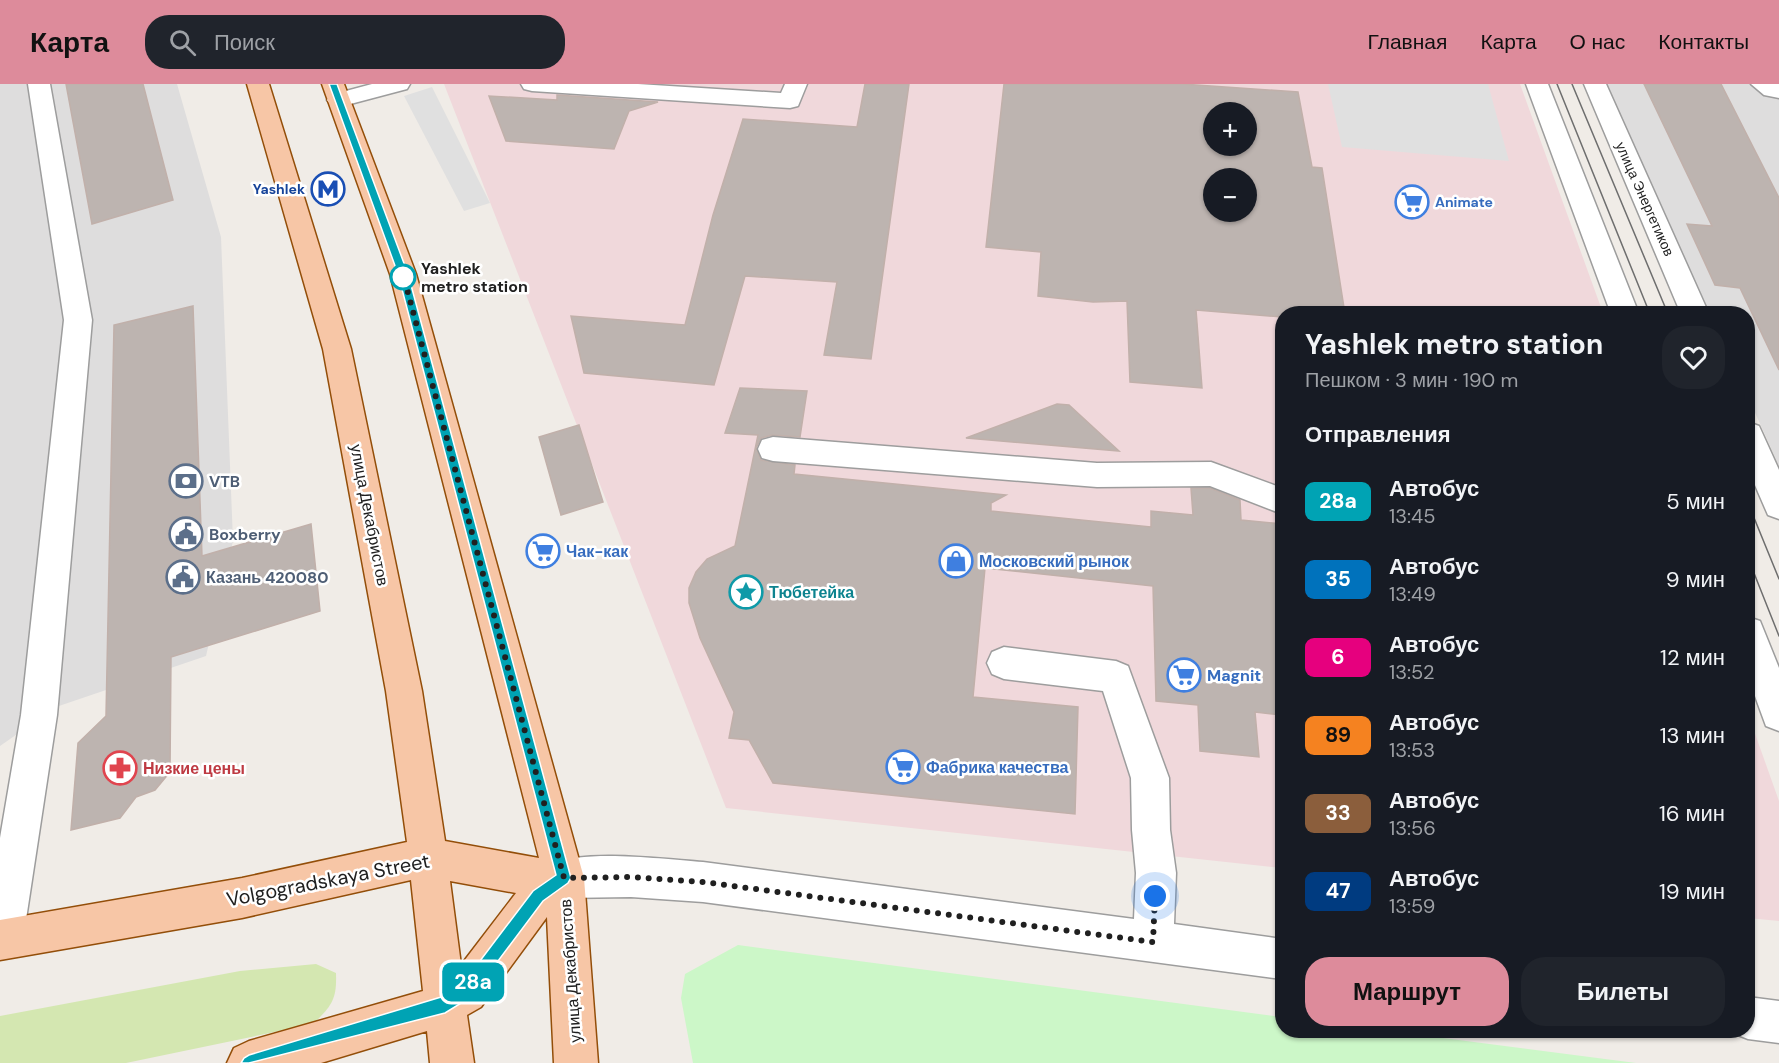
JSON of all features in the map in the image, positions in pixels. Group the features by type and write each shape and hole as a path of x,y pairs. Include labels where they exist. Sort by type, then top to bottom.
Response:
{"main road":[{"name":"улица Декабристов","path":"258,84 337,349 404,691 428,857 452,1063"},
{"name":"улица Декабристов","path":"336,92 403,274 564,878 576,1063"},
{"name":"Volgogradskaya Street","path":"1,940 242,898 428,857 547,879 564,878"},
{"path":"249,1063 445,1005 466,992 538,896 564,878"}],"street":[{"path":"1,940 39,715 78,320 39,84"},
{"path":"336,92 399,84"},
{"path":"532,84 790,101 796,84"},
{"path":"1537,84 1622,306"},
{"name":"улица Энергетиков","path":"1595,84 1692,306"},
{"path":"1762,84 1779,91"},
{"path":"773,449 1097,475 1211,474 1275,498"},
{"path":"1755,450 1779,506"},
{"path":"1755,651 1779,714"},
{"path":"1004,663 1116,677 1150,778 1151,830 1156,873 1153,942"},
{"path":"564,878 631,877 703,882 1275,958"},
{"path":"1755,1019 1779,1022"}],"shaded area":[{"path":"0,84 177,84 221,237 233,541 206,656 56,707 0,746"},
{"name":"Московский рынок","path":"444,84 1520,84 1600,306 1275,306 1275,867 726,808"},
{"path":"1328,84 1488,84 1509,161 1342,147"},
{"path":"1604,84 1779,84 1779,466 1755,413 1755,306 1706,306"},
{"path":"432,87 490,203 464,211 404,96"},
{"path":"1755,734 1779,801 1779,921 1755,919"}],"green space":[{"path":"738,945 1275,1016 1275,1038 1443,1038 1636,1063 693,1063 681,998 685,974"},
{"path":"316,964 336,973 336,982 332,1002 313,1024 126,1063 0,1063 0,1016 240,971"}],"building":[{"path":"66,84 143,84 173,200 92,224"},
{"path":"865,84 909,84 871,359 824,355 837,282 745,276 714,385 584,373 571,316 685,325 713,215 743,119 857,127"},
{"path":"1004,84 1182,84 1298,92 1312,167 1322,168 1344,306 1275,306 1275,316 1196,310 1202,388 1130,382 1127,301 1093,302 1038,296 1041,252 986,247"},
{"path":"1644,84 1721,84 1779,198 1779,370 1755,320 1755,306 1749,306 1740,288 1715,285 1687,224 1712,226"},
{"path":"557,95 658,102 629,111 614,149 506,141 489,96 557,100"},
{"path":"193,306 202,556 311,524 320,611 171,657 170,772 155,790 136,797 120,818 71,830 78,743 106,716 114,325"},
{"path":"740,388 807,391 800,437 772,435 761,438 756,448 761,460 795,465 794,474 1006,495 991,503 991,511 1151,527 1151,511 1193,515 1191,488 1210,488 1240,500 1241,520 1275,523 1275,714 1255,712 1259,757 1200,751 1198,705 1156,701 1153,586 985,568 973,697 1078,707 1075,814 773,783 749,740 729,738 734,712 700,638 689,603 689,588 696,572 707,559 735,546 758,435 725,433"},
{"path":"1057,404 1069,405 1119,451 966,438"},
{"path":"579,425 603,502 561,515 539,437"}],"tram line":[{"path":"1557,84 1647,306"},
{"path":"1572,84 1665,306"},
{"path":"1755,520 1779,579"},
{"path":"1755,576 1779,636"}],"bus line":[{"name":"28a","path":"249,1063 456,1000 466,992 538,896 564,878 403,274 333,84"}],"place":[{"name":"Yashlek","path":"328,189"},
{"name":"Animate","path":"1412,202"},
{"name":"Yashlek metro station","path":"403,277"},
{"name":"VTB","path":"186,481"},
{"name":"Boxberry","path":"186,534"},
{"name":"Чак-как","path":"543,551"},
{"name":"Московский рынок","path":"956,561"},
{"name":"Казань 420080","path":"183,577"},
{"name":"Тюбетейка","path":"746,592"},
{"name":"Magnit","path":"1184,675"},
{"name":"Фабрика качества","path":"903,767"},
{"name":"Низкие цены","path":"120,768"}],"route":[{"path":"403,277 403,274 564,878 631,877 703,882 1153,942 1155,896"}]}
